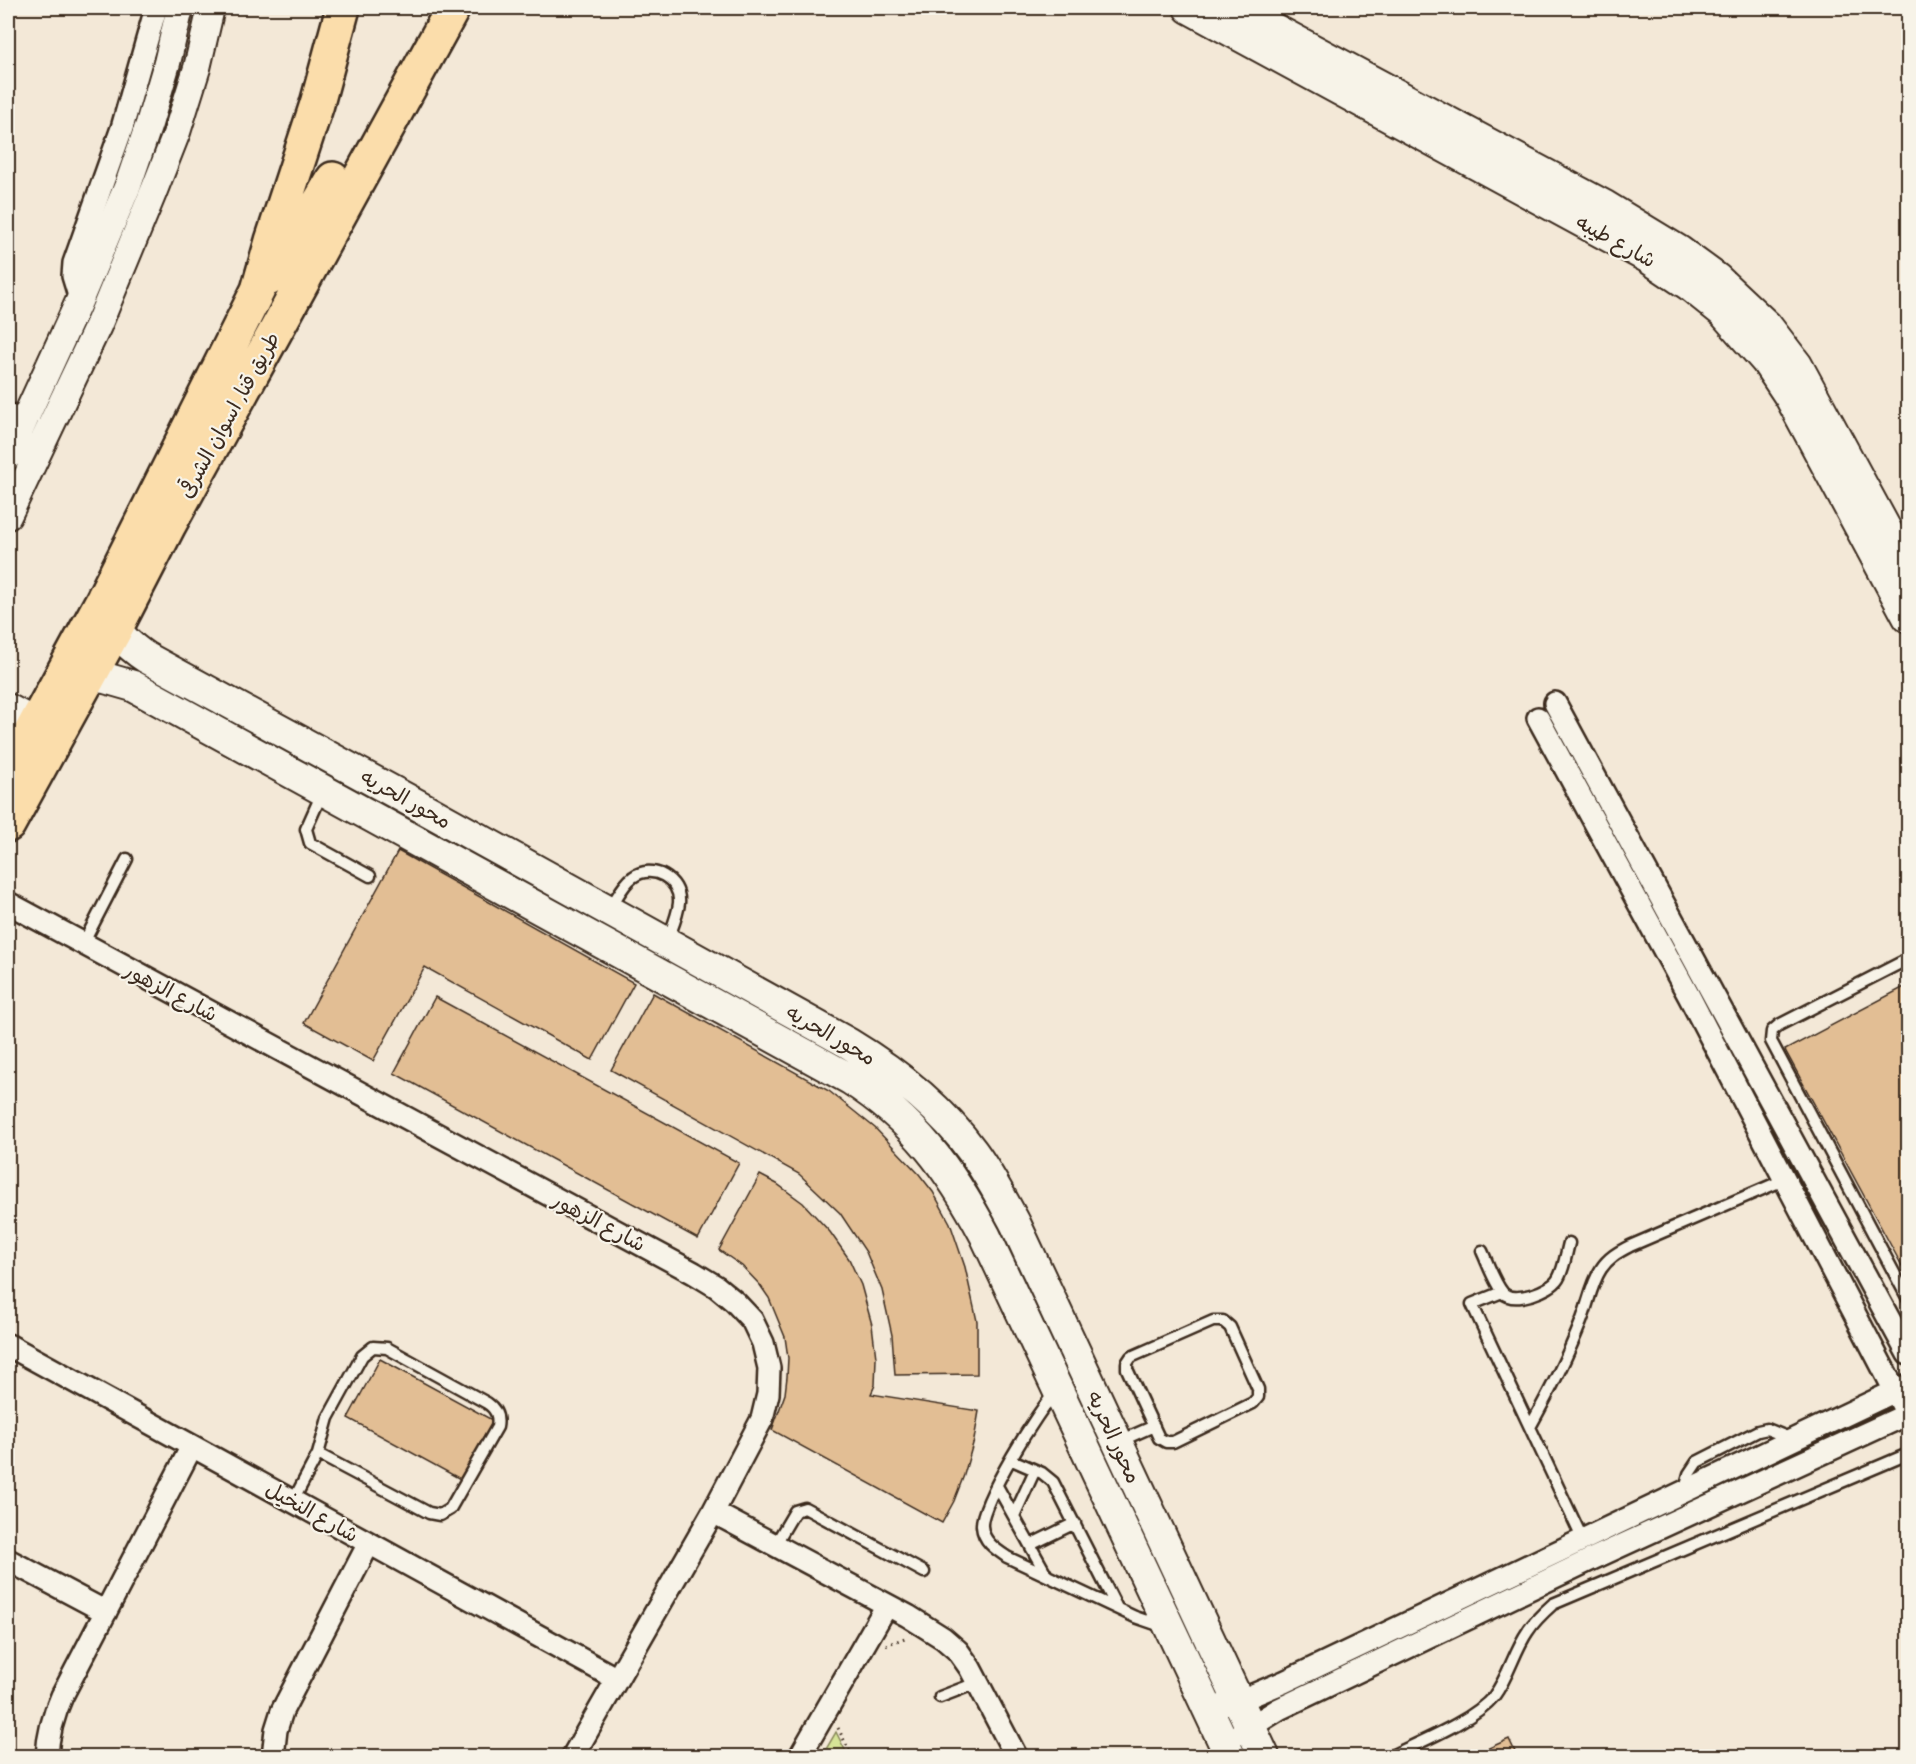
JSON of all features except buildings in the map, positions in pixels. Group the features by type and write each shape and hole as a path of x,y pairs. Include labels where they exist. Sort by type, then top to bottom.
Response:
{"main road":[{"name":"طريق قنا, اسوان الشرقى","path":"8,825 76,674 103,599 258,290 272,241 303,152 343,8"},
{"path":"258,290 281,264 308,224 429,8"},
{"name":"طريق قنا, اسوان الشرقى","path":"8,774 36,722 116,630 169,525 453,8"},
{"name":"شارع طيبه","path":"1189,8 1647,257 1689,285 1724,313 1752,344 1784,388 1905,592"},
{"name":"شارع طيبه","path":"1235,8 1605,206 1679,251 1716,278 1767,326 1797,365 1905,592"},
{"name":"محور الحريه","path":"103,599 116,630 135,651 867,1054 918,1092 973,1152 1016,1223 1264,1756"},
{"name":"محور الحريه","path":"76,674 133,686 823,1064 882,1101 924,1140 958,1186 985,1235 1227,1751"}],"street":[{"path":"80,299 73,276 75,258 122,128 156,8"},
{"path":"32,465 11,434 80,299 128,185 167,63 180,8"},
{"path":"8,516 98,326 153,193 177,132 197,68 211,8"},
{"path":"1555,703 1908,1354"},
{"path":"8,707 36,722"},
{"path":"1207,1708 1243,1713 1279,1709 1581,1564 1908,1414 1902,1388 1786,1179 1538,718"},
{"name":"شارع الزهور","path":"8,903 694,1273 717,1287 752,1320 763,1343 769,1368 768,1394 762,1419 713,1512 573,1756"},
{"name":"شارع النخيل","path":"8,1345 617,1679"},
{"path":"1227,1751 1243,1713 1276,1685 1902,1388"},
{"path":"47,1756 48,1735 54,1715 192,1446"},
{"path":"713,1512 943,1638 958,1651 979,1682 1016,1756"},
{"path":"273,1756 276,1731 282,1711 369,1543"},
{"path":"8,1560 106,1612"},
{"path":"800,1756 886,1605"}],"lane":[{"path":"323,791 306,829 310,843 370,876"},
{"path":"83,944 127,859"},
{"path":"608,910 632,877 650,871 668,877 675,884 680,902 666,942"},
{"path":"1908,959 1779,1024 1772,1031 1771,1036 1771,1041 1908,1299"},
{"path":"1530,1427 1562,1366 1600,1271 1608,1260 1630,1246 1786,1179"},
{"path":"1482,1251 1502,1292 1508,1297 1523,1298 1554,1284 1561,1273 1569,1243"},
{"path":"1502,1292 1472,1304 1583,1540"},
{"path":"1213,1321 1227,1324 1258,1389 1256,1400 1173,1442 1162,1440 1154,1426 1128,1369 1129,1359 1213,1321"},
{"path":"293,1501 318,1454 328,1418 362,1356 373,1347 387,1348 487,1403 493,1407 498,1420 497,1426 450,1509 440,1515 429,1513 318,1454"},
{"path":"1057,1392 1039,1412 997,1486 983,1514 984,1535 998,1551 1118,1609 1169,1628"},
{"path":"1117,1442 1154,1426"},
{"path":"1391,1756 1472,1715 1493,1697 1508,1675 1527,1632 1538,1617 1553,1604 1908,1454"},
{"path":"1012,1460 1035,1470 1053,1482 1118,1609"},
{"path":"1014,1516 1035,1470"},
{"path":"997,1486 1046,1574"},
{"path":"775,1545 795,1511 805,1508 924,1572"},
{"path":"1030,1545 1075,1523"},
{"path":"940,1697 979,1682"}],"path":[{"path":"884,1647 900,1639 912,1637"},
{"path":"832,1732 837,1724 852,1756"}],"green space":[{"path":"836,1732 848,1756 822,1756"}]}
